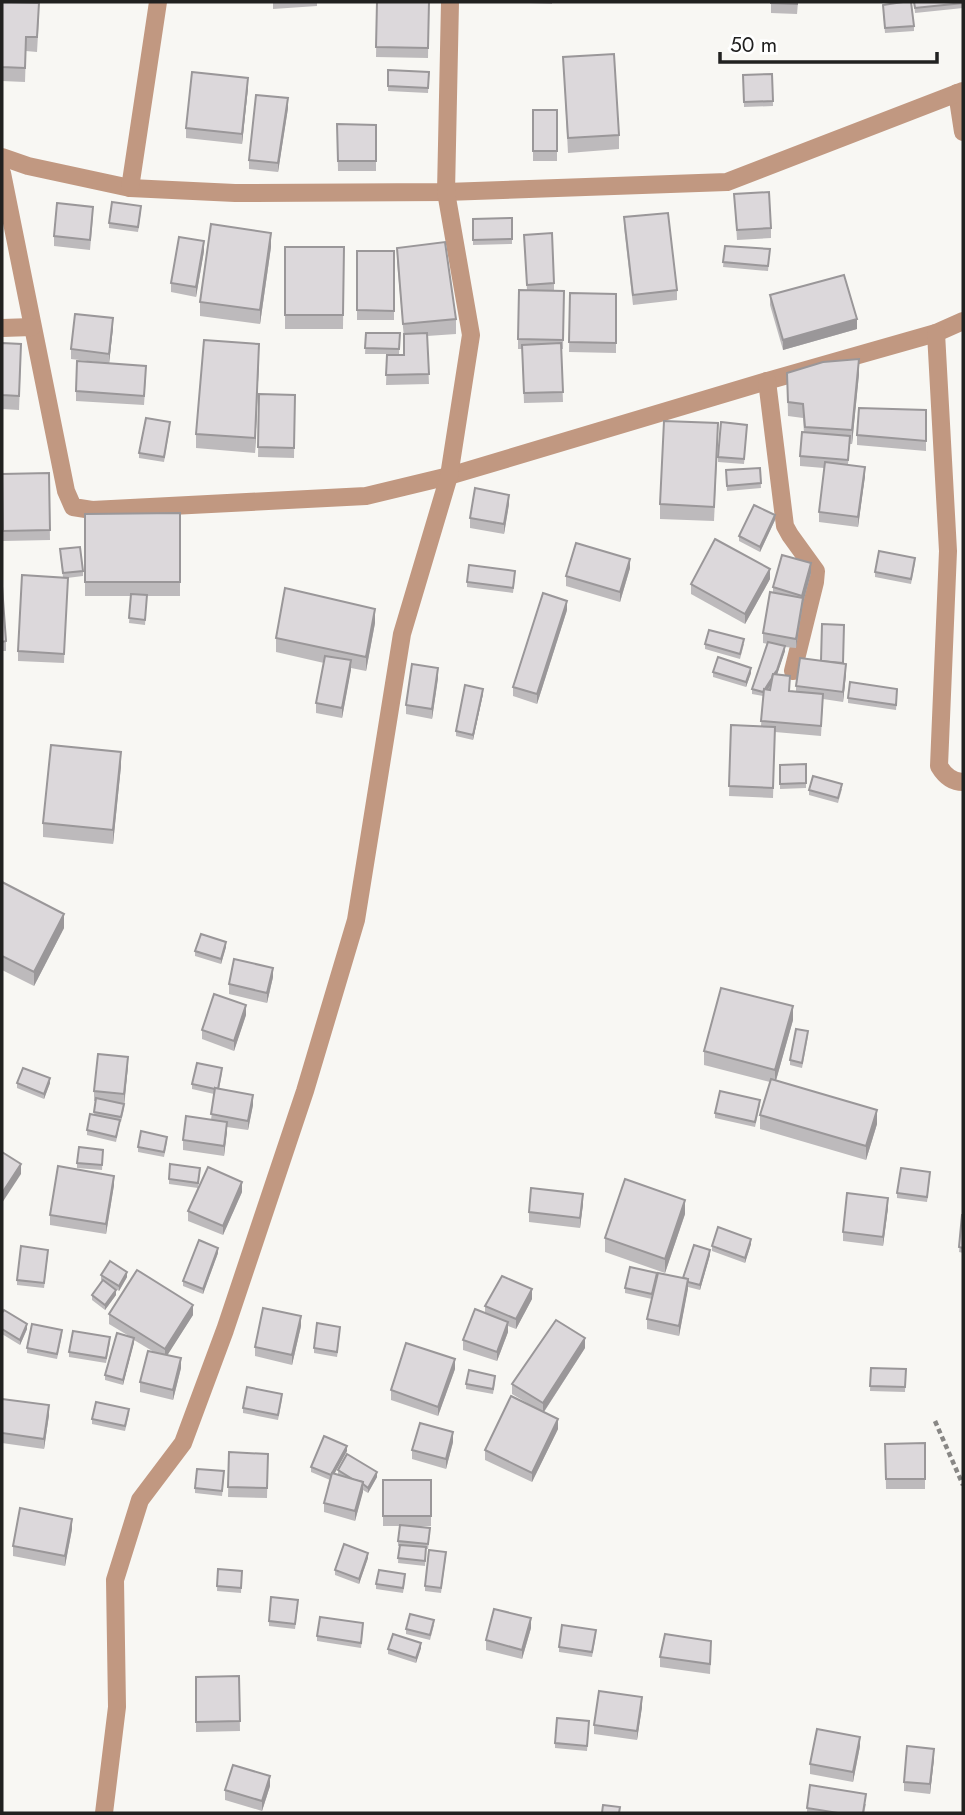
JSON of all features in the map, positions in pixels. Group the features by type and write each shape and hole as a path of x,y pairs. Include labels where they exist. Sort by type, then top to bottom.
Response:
{"street":[{"path":"130,188 158,2"},
{"path":"104,1813 117,1707 115,1580 140,1500 183,1443 225,1330 309,1078 356,920 402,634 449,476 471,335 446,192 450,2"},
{"path":"2,157 27,166 130,188 235,193 446,192 727,182 960,92 963,132"},
{"path":"2,173 66,491 73,506 92,510 366,496 449,476 936,333 963,321"},
{"path":"2,328 32,327"},
{"path":"936,333 948,551 939,766 946,776 963,782"},
{"path":"767,381 785,526 816,571 793,671"}],"path":[{"path":"935,1421 963,1485"}],"building":[{"path":"2,2 39,3 37,37 26,37 25,68 2,67"},
{"path":"377,2 429,2 428,48 376,47"},
{"path":"797,2 797,4 771,3"},
{"path":"911,2 914,26 885,28 883,5"},
{"path":"914,2 963,2 963,3 915,8"},
{"path":"614,54 619,135 568,138 563,57"},
{"path":"388,70 429,72 428,88 388,86"},
{"path":"192,72 248,78 242,134 186,128"},
{"path":"772,74 773,101 744,102 743,75"},
{"path":"256,95 288,98 278,163 249,160"},
{"path":"533,110 557,110 557,151 533,151"},
{"path":"337,124 376,125 376,161 338,161"},
{"path":"769,192 771,228 737,230 734,194"},
{"path":"112,202 141,206 138,227 109,223"},
{"path":"57,203 93,207 90,240 54,236"},
{"path":"668,213 677,290 633,295 624,217"},
{"path":"512,218 512,239 473,240 473,219"},
{"path":"211,224 271,233 260,310 200,302"},
{"path":"552,233 554,283 527,285 524,235"},
{"path":"179,237 204,241 196,287 171,283"},
{"path":"445,242 456,319 403,324 397,248"},
{"path":"725,246 770,249 768,266 723,262"},
{"path":"285,247 344,247 343,315 285,315"},
{"path":"357,251 394,251 394,311 357,310"},
{"path":"844,275 857,319 783,340 770,295"},
{"path":"519,290 564,291 563,340 518,339"},
{"path":"570,293 616,294 616,343 569,342"},
{"path":"75,314 113,318 109,354 71,349"},
{"path":"366,333 400,333 399,349 365,348"},
{"path":"427,333 429,374 386,375 387,355 404,355 404,334"},
{"path":"204,340 259,344 255,438 196,434"},
{"path":"2,343 21,344 19,396 2,395"},
{"path":"561,343 563,392 524,393 522,345"},
{"path":"859,359 852,430 805,427 803,404 788,402 787,373 823,362"},
{"path":"77,361 146,366 144,396 76,391"},
{"path":"259,394 295,395 294,448 258,447"},
{"path":"859,408 926,410 926,441 857,435"},
{"path":"146,418 170,422 164,457 139,453"},
{"path":"664,421 718,423 714,507 660,504"},
{"path":"721,422 747,425 744,459 718,457"},
{"path":"802,432 850,436 848,460 800,456"},
{"path":"825,462 865,467 858,517 819,512"},
{"path":"760,468 761,483 727,486 726,470"},
{"path":"49,473 50,530 3,531 2,474"},
{"path":"475,488 509,495 504,524 470,518"},
{"path":"754,505 775,515 760,547 739,536"},
{"path":"180,513 180,582 85,582 85,514"},
{"path":"715,539 770,569 745,614 691,584"},
{"path":"576,543 630,559 620,592 566,576"},
{"path":"80,547 83,571 63,573 60,549"},
{"path":"879,551 915,558 911,579 875,572"},
{"path":"782,555 811,563 802,596 773,587"},
{"path":"469,565 515,571 513,588 467,582"},
{"path":"22,575 68,578 64,654 18,651"},
{"path":"2,586 6,641 2,642"},
{"path":"285,588 375,609 366,657 276,638"},
{"path":"770,592 803,598 796,639 763,633"},
{"path":"543,593 567,601 537,694 513,687"},
{"path":"131,594 147,595 145,620 129,618"},
{"path":"822,624 844,625 843,663 821,661"},
{"path":"709,630 744,639 740,654 705,644"},
{"path":"768,642 785,646 777,670 763,692 752,689"},
{"path":"325,656 351,660 342,708 316,703"},
{"path":"718,657 751,668 746,682 713,672"},
{"path":"800,658 846,664 843,692 796,686"},
{"path":"412,664 438,668 432,709 406,705"},
{"path":"773,674 790,676 789,691 823,694 821,726 761,721 764,689 770,690"},
{"path":"850,682 897,689 896,705 848,698"},
{"path":"465,685 483,689 473,735 456,731"},
{"path":"731,725 775,727 773,788 729,786"},
{"path":"51,745 121,752 113,830 43,823"},
{"path":"806,764 806,783 780,784 780,765"},
{"path":"813,776 842,784 838,798 809,790"},
{"path":"2,882 64,914 34,972 2,956"},
{"path":"201,934 226,942 221,959 195,951"},
{"path":"234,959 273,968 267,993 229,984"},
{"path":"721,988 793,1006 775,1070 704,1051"},
{"path":"214,994 246,1005 234,1041 202,1030"},
{"path":"796,1029 808,1031 802,1063 790,1060"},
{"path":"98,1054 128,1057 124,1094 94,1091"},
{"path":"197,1063 222,1068 218,1089 192,1084"},
{"path":"23,1068 50,1078 44,1094 17,1083"},
{"path":"771,1079 877,1110 866,1146 760,1115"},
{"path":"215,1088 253,1095 248,1121 211,1114"},
{"path":"720,1091 760,1100 755,1122 715,1113"},
{"path":"96,1098 124,1104 121,1117 94,1112"},
{"path":"90,1114 120,1120 116,1137 87,1130"},
{"path":"186,1116 227,1122 224,1146 183,1140"},
{"path":"141,1131 167,1137 164,1152 138,1147"},
{"path":"79,1147 103,1150 102,1165 77,1163"},
{"path":"2,1152 21,1164 2,1193"},
{"path":"170,1164 200,1168 198,1183 169,1179"},
{"path":"58,1166 114,1176 106,1224 50,1215"},
{"path":"208,1167 242,1182 223,1226 188,1211"},
{"path":"901,1168 930,1172 927,1197 897,1193"},
{"path":"625,1179 685,1200 665,1259 605,1238"},
{"path":"531,1188 583,1194 580,1218 529,1212"},
{"path":"847,1193 888,1198 883,1237 843,1232"},
{"path":"963,1215 963,1248 959,1247"},
{"path":"718,1227 751,1239 745,1258 712,1246"},
{"path":"199,1240 218,1248 203,1289 183,1281"},
{"path":"694,1245 710,1250 700,1285 683,1278"},
{"path":"21,1246 48,1250 44,1283 17,1280"},
{"path":"110,1261 127,1272 119,1286 101,1275"},
{"path":"630,1267 657,1273 652,1294 625,1288"},
{"path":"137,1270 193,1305 165,1349 109,1314"},
{"path":"658,1273 688,1279 679,1326 647,1319"},
{"path":"502,1276 532,1289 516,1319 485,1306"},
{"path":"103,1280 116,1290 105,1305 92,1295"},
{"path":"263,1308 301,1316 292,1355 255,1347"},
{"path":"475,1309 508,1322 497,1352 463,1340"},
{"path":"4,1310 27,1324 20,1340 2,1329"},
{"path":"556,1320 585,1338 543,1403 512,1384"},
{"path":"317,1323 340,1327 337,1352 314,1348"},
{"path":"32,1324 62,1330 57,1354 27,1348"},
{"path":"73,1331 110,1337 106,1358 69,1352"},
{"path":"117,1333 134,1338 123,1380 105,1375"},
{"path":"406,1343 455,1359 438,1407 391,1390"},
{"path":"148,1351 181,1358 173,1390 140,1382"},
{"path":"871,1368 906,1369 905,1387 870,1386"},
{"path":"469,1370 495,1376 493,1389 466,1384"},
{"path":"247,1387 282,1394 278,1415 243,1408"},
{"path":"511,1396 558,1419 532,1473 485,1450"},
{"path":"2,1399 49,1405 44,1439 2,1433"},
{"path":"96,1402 129,1409 125,1426 92,1419"},
{"path":"420,1423 453,1432 446,1459 412,1450"},
{"path":"324,1436 347,1446 331,1475 311,1467"},
{"path":"925,1443 925,1479 886,1479 885,1444"},
{"path":"229,1452 268,1454 267,1488 228,1487"},
{"path":"347,1454 377,1472 368,1488 363,1482 338,1470"},
{"path":"197,1469 224,1471 222,1491 195,1488"},
{"path":"332,1473 363,1482 355,1511 324,1503"},
{"path":"383,1480 431,1480 431,1516 383,1516"},
{"path":"20,1508 72,1519 65,1556 13,1546"},
{"path":"400,1525 430,1528 428,1544 398,1541"},
{"path":"344,1544 368,1553 359,1579 335,1570"},
{"path":"400,1545 426,1547 425,1561 398,1558"},
{"path":"429,1550 446,1552 441,1588 425,1586"},
{"path":"218,1569 242,1571 241,1588 217,1586"},
{"path":"379,1570 405,1574 403,1588 376,1584"},
{"path":"271,1597 298,1600 295,1624 269,1621"},
{"path":"494,1609 531,1618 522,1650 486,1640"},
{"path":"410,1614 434,1620 430,1635 406,1629"},
{"path":"320,1617 363,1623 361,1643 317,1636"},
{"path":"562,1625 596,1630 592,1652 559,1647"},
{"path":"393,1634 421,1643 416,1658 388,1649"},
{"path":"665,1634 711,1641 710,1664 660,1657"},
{"path":"239,1676 240,1721 196,1722 196,1677"},
{"path":"599,1691 642,1697 637,1731 594,1725"},
{"path":"557,1718 589,1721 587,1746 555,1743"},
{"path":"817,1729 860,1737 853,1772 810,1764"},
{"path":"907,1746 934,1749 930,1784 904,1782"},
{"path":"233,1765 270,1776 262,1801 225,1790"},
{"path":"810,1785 866,1794 863,1813 838,1813 807,1808"},
{"path":"603,1805 620,1807 619,1813 602,1813"}]}
